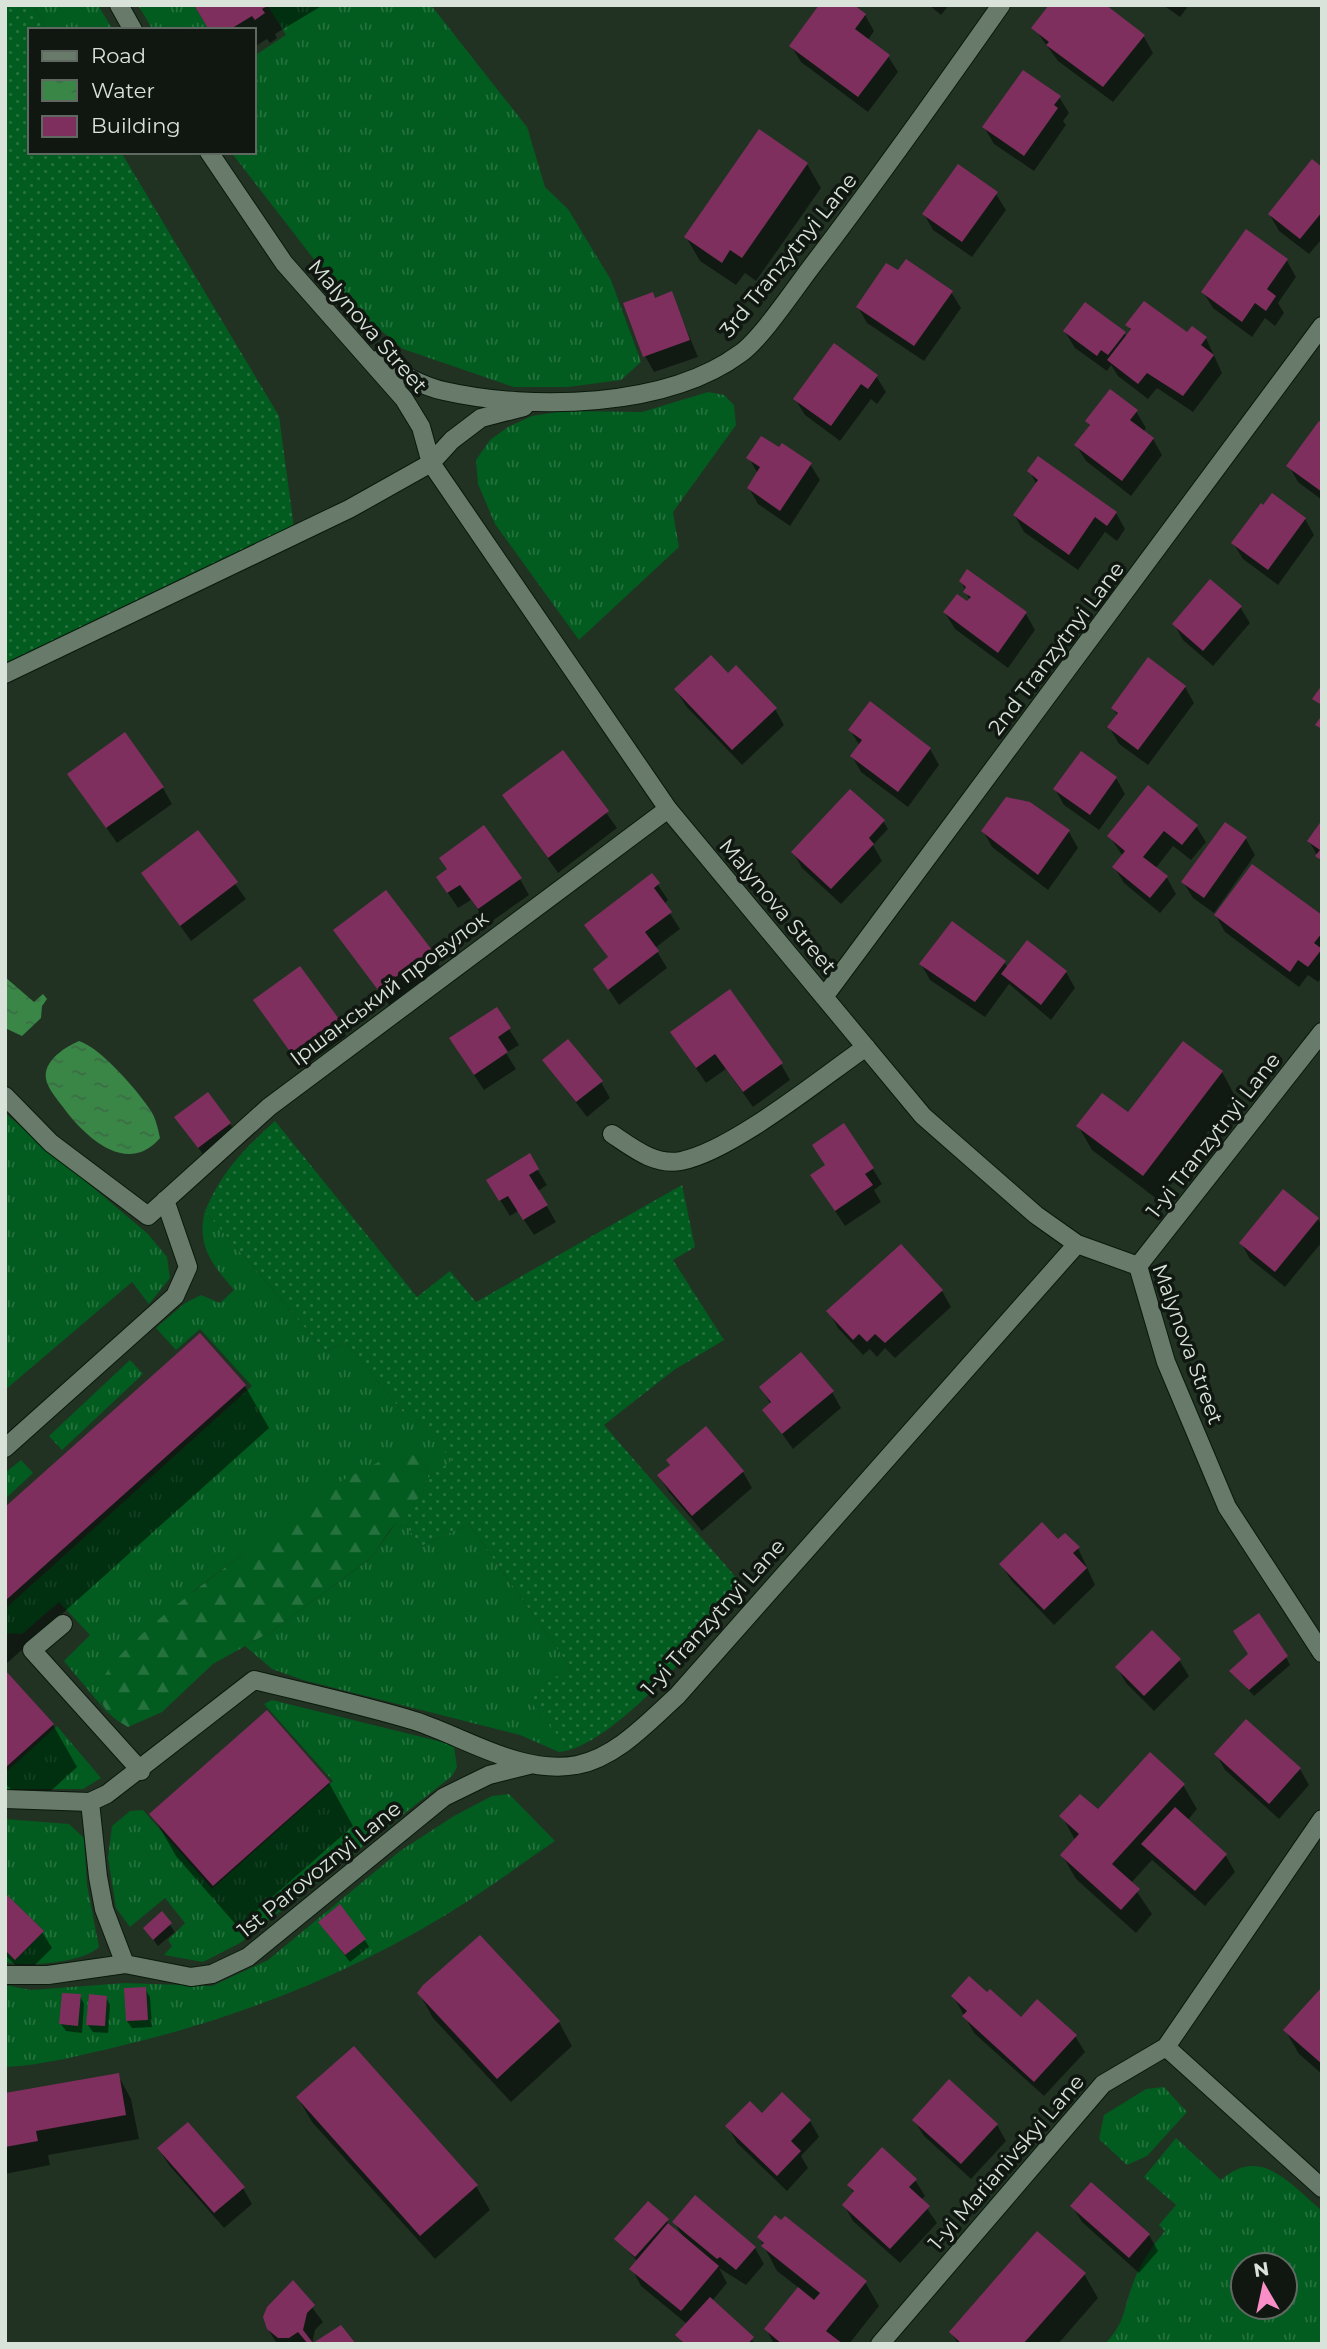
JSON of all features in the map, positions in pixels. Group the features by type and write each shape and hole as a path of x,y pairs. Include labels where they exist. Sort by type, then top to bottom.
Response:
{"street":[{"path":"119,5 132,28"},
{"name":"3rd Tranzytnyi Lane","path":"368,355 408,377 442,391 495,400 606,398 667,390 714,371 744,351 882,174 1002,5"},
{"name":"Malynova Street","path":"210,154 285,263 335,323 368,355 404,400 421,427 431,463 668,809 923,1116 1036,1215 1077,1244 1138,1266 1166,1362 1227,1507 1322,1653"},
{"name":"2nd Tranzytnyi Lane","path":"824,997 1322,326"},
{"path":"5,674 349,509 431,463 452,440 481,418 545,401"},
{"name":"Іршанський провулок","path":"5,1096 51,1143 148,1216 268,1107 668,809"},
{"name":"1-yi Tranzytnyi Lane","path":"1138,1266 1322,1032"},
{"path":"612,1134 646,1157 679,1161 721,1147 866,1047"},
{"path":"5,1448 175,1296 188,1267 165,1200"},
{"name":"1-yi Tranzytnyi Lane","path":"141,1771 254,1680 413,1721 529,1765 579,1765 600,1757 628,1740 677,1696 1077,1244"},
{"path":"5,1799 90,1802 141,1771 32,1650 63,1624"},
{"name":"1st Parovoznyi Lane","path":"5,1975 48,1975 125,1964 191,1977 212,1974 248,1957 444,1797 489,1775 529,1765"},
{"path":"90,1802 104,1909 125,1964"},
{"name":"1-yi Marianivskyi Lane","path":"880,2344 1103,2084 1166,2047 1322,1819"},
{"path":"1166,2047 1322,2188"}],"green space":[{"path":"5,5 33,5 46,28 28,28 28,154 122,154 279,416 294,528 5,663"},
{"path":"33,5 98,5 112,28 46,28"},
{"path":"138,5 194,5 208,28 152,28"},
{"path":"431,5 527,127 545,187 568,209 611,280 641,362 621,380 568,387 514,387 403,349 347,302 233,154 256,154 256,55 286,35 268,6"},
{"path":"708,392 724,395 734,405 736,425 673,512 679,547 579,640 495,524 478,484 476,460 490,440 508,427 532,416 564,411 642,412"},
{"path":"5,1113 148,1234 167,1257 170,1278 149,1304 132,1282 5,1390"},
{"path":"275,1121 417,1297 450,1271 476,1302 682,1185 695,1247 673,1260 724,1340 674,1370 604,1425 746,1589 664,1680 616,1723 593,1739 570,1750 525,1695 571,1668 469,1524 421,1546 400,1517 423,1493 428,1478 452,1460 409,1410 403,1412 345,1341 326,1352 205,1211 234,1162"},
{"path":"205,1211 326,1352 345,1341 403,1412 409,1409 453,1461 428,1478 424,1462 255,1545 196,1589 116,1662 101,1703 109,1715 64,1661 90,1635 59,1602 22,1634 5,1633 5,1609 252,1386 200,1329 176,1350 156,1328 185,1303 201,1295 220,1303 234,1290 208,1254 203,1235"},
{"path":"130,1360 143,1374 62,1450 49,1436"},
{"path":"395,1454 411,1454 424,1462 428,1478 423,1493 389,1531 372,1557 272,1631 213,1664 162,1712 128,1727 107,1711 102,1700 101,1686 108,1671 123,1652 145,1632 257,1543 298,1505"},
{"path":"21,1460 33,1473 5,1499 5,1473"},
{"path":"400,1517 421,1546 469,1524 571,1668 526,1695 570,1750 559,1752 520,1735 303,1680 272,1669 245,1646 272,1631 371,1558"},
{"path":"272,1700 446,1743 454,1747 457,1767 452,1776 240,1943 203,1962 164,1955 172,1946 168,1940 185,1923 165,1898 130,1927 116,1908 108,1858 112,1826 130,1811 143,1810 212,1889 333,1781 264,1704"},
{"path":"57,1726 101,1778 83,1789 5,1789 5,1773"},
{"path":"509,1794 555,1841 428,1926 300,1989 211,2021 77,2056 5,2067 5,1985 31,1990 125,1983 212,1986 268,1960 400,1851 454,1816 492,1796"},
{"path":"5,1819 69,1824 84,1838 87,1885 99,1947 81,1957 68,1960 27,1964 5,1962 5,1950 16,1960 44,1931 5,1893"},
{"path":"1164,2087 1187,2112 1147,2156 1127,2165 1099,2139 1104,2115 1146,2089"},
{"path":"1176,2138 1221,2180 1236,2170 1249,2166 1262,2167 1287,2180 1322,2211 1322,2344 1105,2344 1120,2324 1141,2266 1165,2231 1159,2225 1176,2205 1144,2177"}],"water":[{"path":"5,977 34,1002 43,994 47,999 42,1006 41,1018 22,1036 5,1028"},
{"path":"79,1041 108,1061 151,1111 160,1138 147,1149 134,1154 107,1148 82,1130 51,1090 46,1079 48,1066 62,1051"}],"building":[{"path":"194,5 269,5 262,9 265,13 255,20 252,16 232,28 208,28"},
{"path":"819,5 854,5 866,14 855,29 890,55 858,97 789,46"},
{"path":"1049,5 1106,5 1145,35 1103,87 1046,45 1049,42 1031,28"},
{"path":"1023,70 1061,96 1054,105 1058,108 1024,156 982,127"},
{"path":"759,129 808,163 742,258 730,250 722,263 684,237"},
{"path":"1312,159 1322,167 1322,212 1300,239 1268,214"},
{"path":"958,164 998,192 962,242 922,214"},
{"path":"1246,229 1288,259 1267,289 1276,296 1266,311 1255,303 1242,322 1201,292"},
{"path":"906,259 953,291 914,346 856,307 886,263 898,270"},
{"path":"672,291 690,340 643,357 623,303 653,292 655,298"},
{"path":"1144,301 1187,332 1192,326 1207,337 1201,345 1214,355 1183,396 1147,373 1138,384 1107,360 1131,329 1125,325"},
{"path":"1085,302 1126,332 1108,355 1101,350 1097,356 1063,331"},
{"path":"834,343 878,375 868,389 861,384 831,426 793,399"},
{"path":"1110,389 1138,410 1130,420 1154,438 1122,481 1074,445 1090,425 1085,421"},
{"path":"1319,421 1322,423 1322,492 1286,466"},
{"path":"761,436 779,447 782,443 812,463 780,511 747,488 760,467 746,458"},
{"path":"1038,456 1117,512 1107,526 1095,517 1069,555 1013,515 1038,480 1027,471"},
{"path":"1272,493 1306,518 1268,570 1231,543 1261,503 1263,505"},
{"path":"967,569 1027,612 998,653 943,612 957,594 967,601 971,597 963,592 966,587 959,581"},
{"path":"1210,579 1242,606 1203,651 1172,624"},
{"path":"711,655 728,673 736,665 777,708 732,750 674,689"},
{"path":"1148,657 1186,686 1138,750 1107,727 1118,713 1111,708"},
{"path":"1322,685 1322,705 1312,699"},
{"path":"870,701 931,748 898,792 850,756 862,740 848,730"},
{"path":"1322,715 1322,729 1315,725"},
{"path":"125,732 164,787 106,828 67,774"},
{"path":"563,750 609,811 548,858 502,795"},
{"path":"1081,751 1117,777 1090,815 1053,789"},
{"path":"1148,785 1198,825 1182,845 1164,831 1143,857 1168,876 1150,898 1112,867 1125,851 1107,836"},
{"path":"850,789 885,820 869,838 874,844 831,889 791,852"},
{"path":"1006,797 1030,802 1070,830 1038,875 981,831"},
{"path":"1322,820 1322,861 1315,856 1320,850 1307,841"},
{"path":"1225,822 1247,837 1204,898 1181,882"},
{"path":"484,825 522,878 478,909 460,885 447,893 436,877 447,869 439,858"},
{"path":"198,830 238,882 180,926 141,873"},
{"path":"1252,864 1322,915 1322,933 1314,943 1322,949 1308,967 1298,960 1290,972 1214,915"},
{"path":"652,873 660,883 654,888 672,912 645,932 659,951 608,990 593,969 608,957 584,925"},
{"path":"386,890 432,950 378,990 333,930"},
{"path":"952,921 1006,961 975,1002 919,964"},
{"path":"1027,940 1067,971 1041,1005 1001,974"},
{"path":"300,966 339,1019 291,1053 253,1000"},
{"path":"730,989 783,1063 743,1092 715,1054 696,1068 670,1032"},
{"path":"497,1007 511,1028 498,1037 508,1052 474,1075 449,1038"},
{"path":"568,1039 603,1081 576,1102 542,1060"},
{"path":"1183,1041 1223,1071 1143,1176 1076,1126 1102,1093 1128,1112"},
{"path":"208,1092 231,1123 198,1148 174,1117"},
{"path":"844,1123 874,1168 865,1174 873,1185 835,1211 810,1175 825,1165 812,1145"},
{"path":"530,1153 539,1169 529,1175 548,1205 523,1220 508,1196 499,1201 486,1180"},
{"path":"1283,1189 1319,1218 1275,1272 1239,1243"},
{"path":"901,1244 943,1290 885,1343 875,1334 867,1342 859,1334 853,1340 826,1311"},
{"path":"200,1333 246,1385 5,1601 5,1507"},
{"path":"801,1352 834,1391 782,1434 762,1410 771,1402 759,1387"},
{"path":"706,1426 744,1471 692,1516 657,1475 670,1465 666,1460"},
{"path":"1042,1522 1058,1539 1065,1533 1080,1547 1073,1553 1087,1568 1044,1610 999,1564"},
{"path":"1259,1613 1288,1656 1249,1690 1229,1671 1248,1654 1233,1631"},
{"path":"1152,1630 1181,1659 1144,1696 1115,1667"},
{"path":"5,1670 54,1724 5,1768"},
{"path":"267,1710 330,1782 213,1886 149,1814"},
{"path":"1246,1719 1301,1768 1269,1804 1214,1754"},
{"path":"1150,1752 1185,1784 1112,1864 1140,1889 1121,1910 1060,1855 1079,1834 1059,1816 1080,1794 1098,1809"},
{"path":"1175,1807 1227,1854 1195,1891 1141,1844"},
{"path":"5,1893 44,1931 15,1960 5,1950"},
{"path":"340,1904 366,1939 345,1955 318,1922"},
{"path":"162,1911 172,1923 153,1940 143,1928"},
{"path":"480,1935 560,2021 497,2079 417,1993"},
{"path":"969,1976 987,1992 990,1989 1021,2017 1037,1999 1077,2035 1034,2082 962,2016 967,2011 951,1996"},
{"path":"146,1987 148,2020 126,2021 124,1988"},
{"path":"1322,1987 1322,2064 1283,2030"},
{"path":"62,1993 81,1994 78,2026 59,2024"},
{"path":"89,1994 107,1996 105,2026 86,2025"},
{"path":"354,2046 478,2185 420,2236 296,2097"},
{"path":"119,2073 126,2115 36,2131 38,2141 5,2147 5,2093"},
{"path":"949,2079 998,2124 961,2164 912,2120"},
{"path":"782,2092 811,2120 791,2141 801,2151 777,2176 725,2126 750,2101 762,2113"},
{"path":"188,2122 245,2187 214,2213 157,2148"},
{"path":"882,2147 917,2179 909,2187 930,2206 890,2249 842,2205 854,2191 847,2185"},
{"path":"1091,2182 1150,2234 1129,2258 1070,2206"},
{"path":"695,2195 756,2247 736,2270 720,2257 717,2259 672,2222"},
{"path":"648,2201 669,2219 635,2257 614,2239"},
{"path":"775,2215 781,2220 785,2216 867,2281 826,2331 843,2344 782,2344 764,2329 798,2287 814,2300 820,2293 761,2246 764,2243 757,2237"},
{"path":"668,2223 719,2266 681,2311 629,2269"},
{"path":"1037,2231 1086,2273 1023,2344 962,2344 949,2332"},
{"path":"293,2280 315,2305 307,2313 303,2330 313,2343 341,2325 356,2344 308,2344 298,2332 289,2338 278,2338 267,2329 263,2317 267,2307"},
{"path":"710,2297 754,2337 748,2344 685,2344 675,2335"}]}
